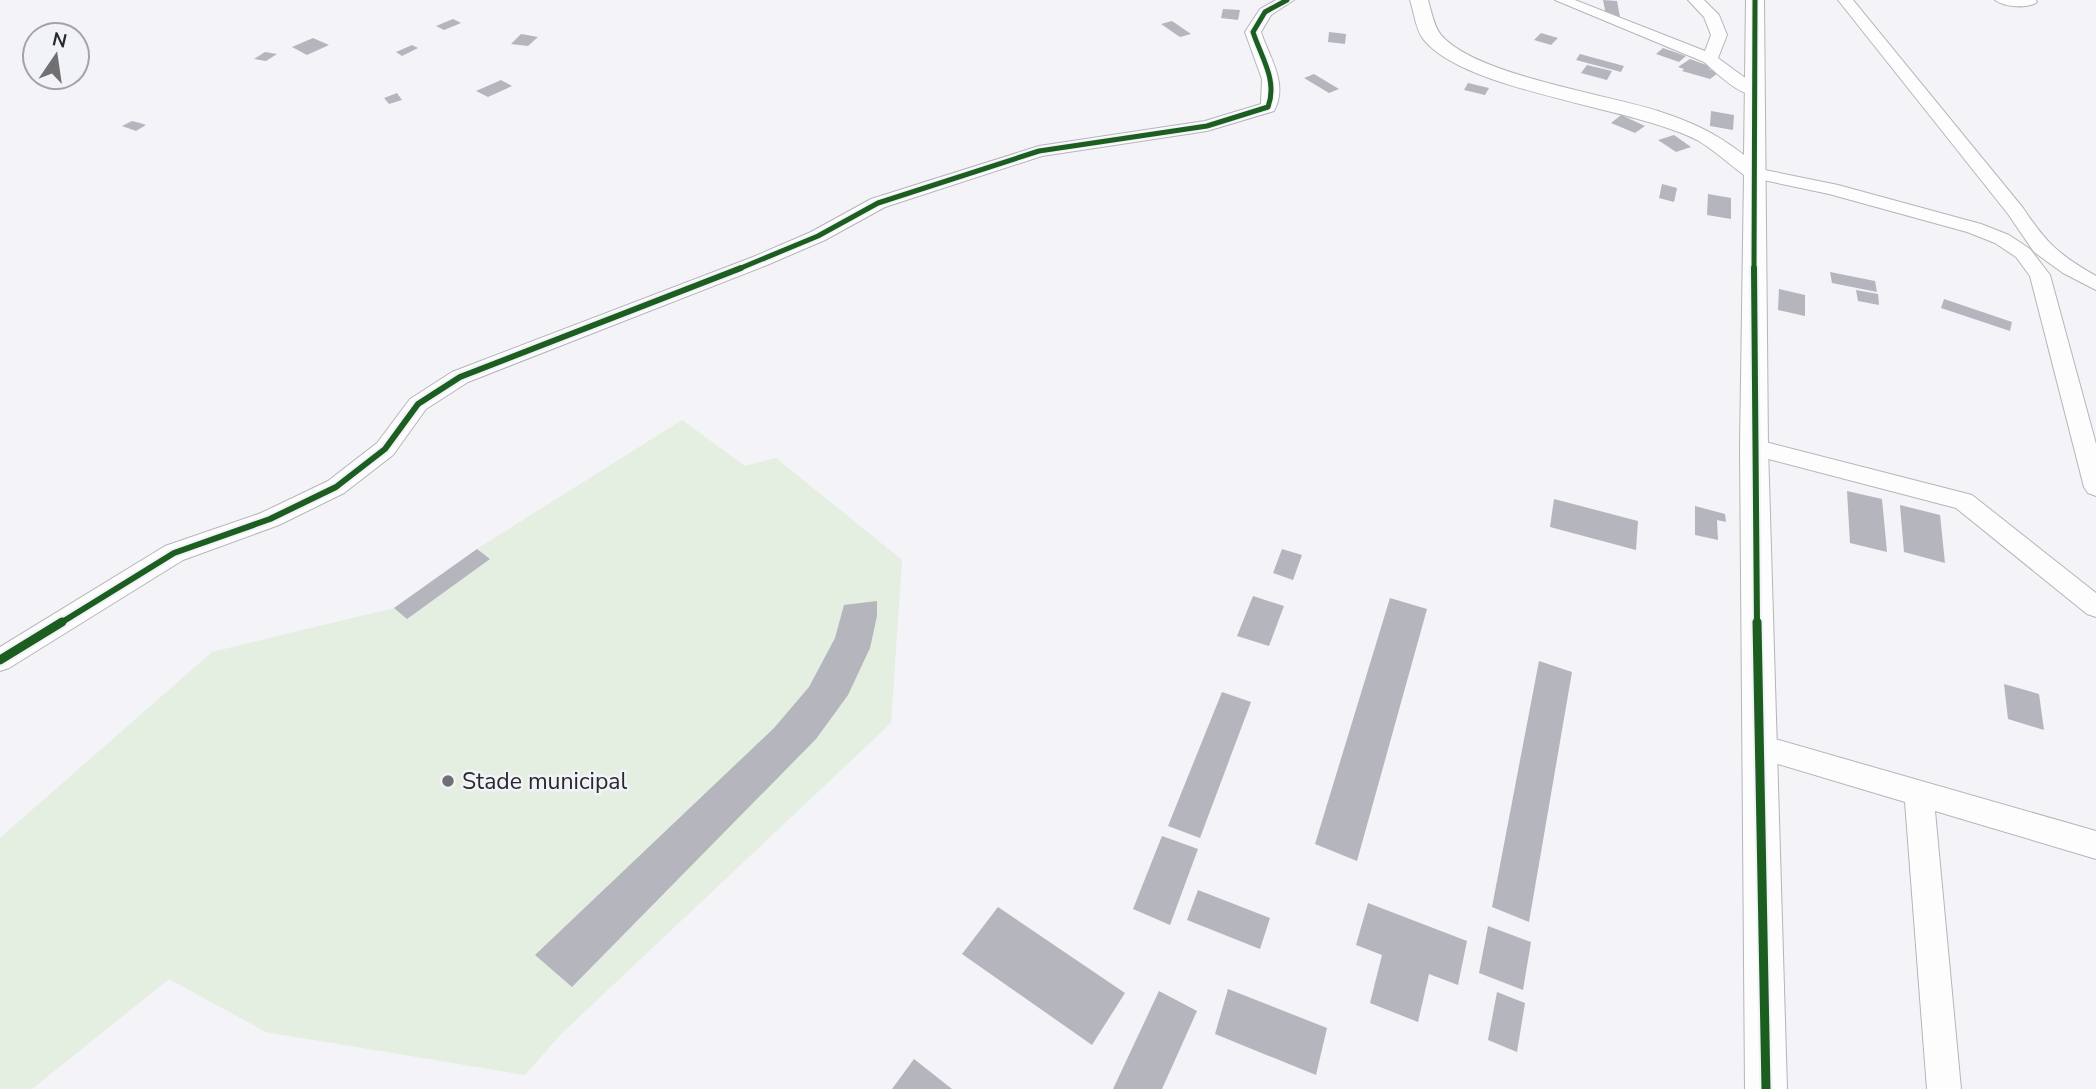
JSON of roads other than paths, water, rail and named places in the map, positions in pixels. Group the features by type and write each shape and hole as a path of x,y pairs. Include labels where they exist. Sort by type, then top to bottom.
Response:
{"street":[{"path":"0,660 174,553 270,519 336,487 385,449 418,404 460,377 760,261 818,236 878,202 1039,151 1207,126 1268,107 1274,95 1272,80 1253,32 1265,12 1287,0"},
{"path":"1419,0 1431,37 1459,58 1507,77 1649,115 1705,136 1755,173 1832,189 1964,225 2033,252 2096,284"},
{"path":"1562,0 1710,59 1728,75 1755,91"},
{"path":"1695,0 1711,15 1719,35 1710,59"},
{"path":"1755,0 1754,447 1766,1089"},
{"path":"1870,0 1851,6 2017,212 2029,237 2096,487"},
{"path":"2002,0 2030,2"},
{"path":"1754,447 1964,501 2096,607"},
{"path":"1761,747 2096,845"},
{"path":"1919,793 1944,1089"}],"place":[{"name":"Stade municipal","path":"448,781"}]}
